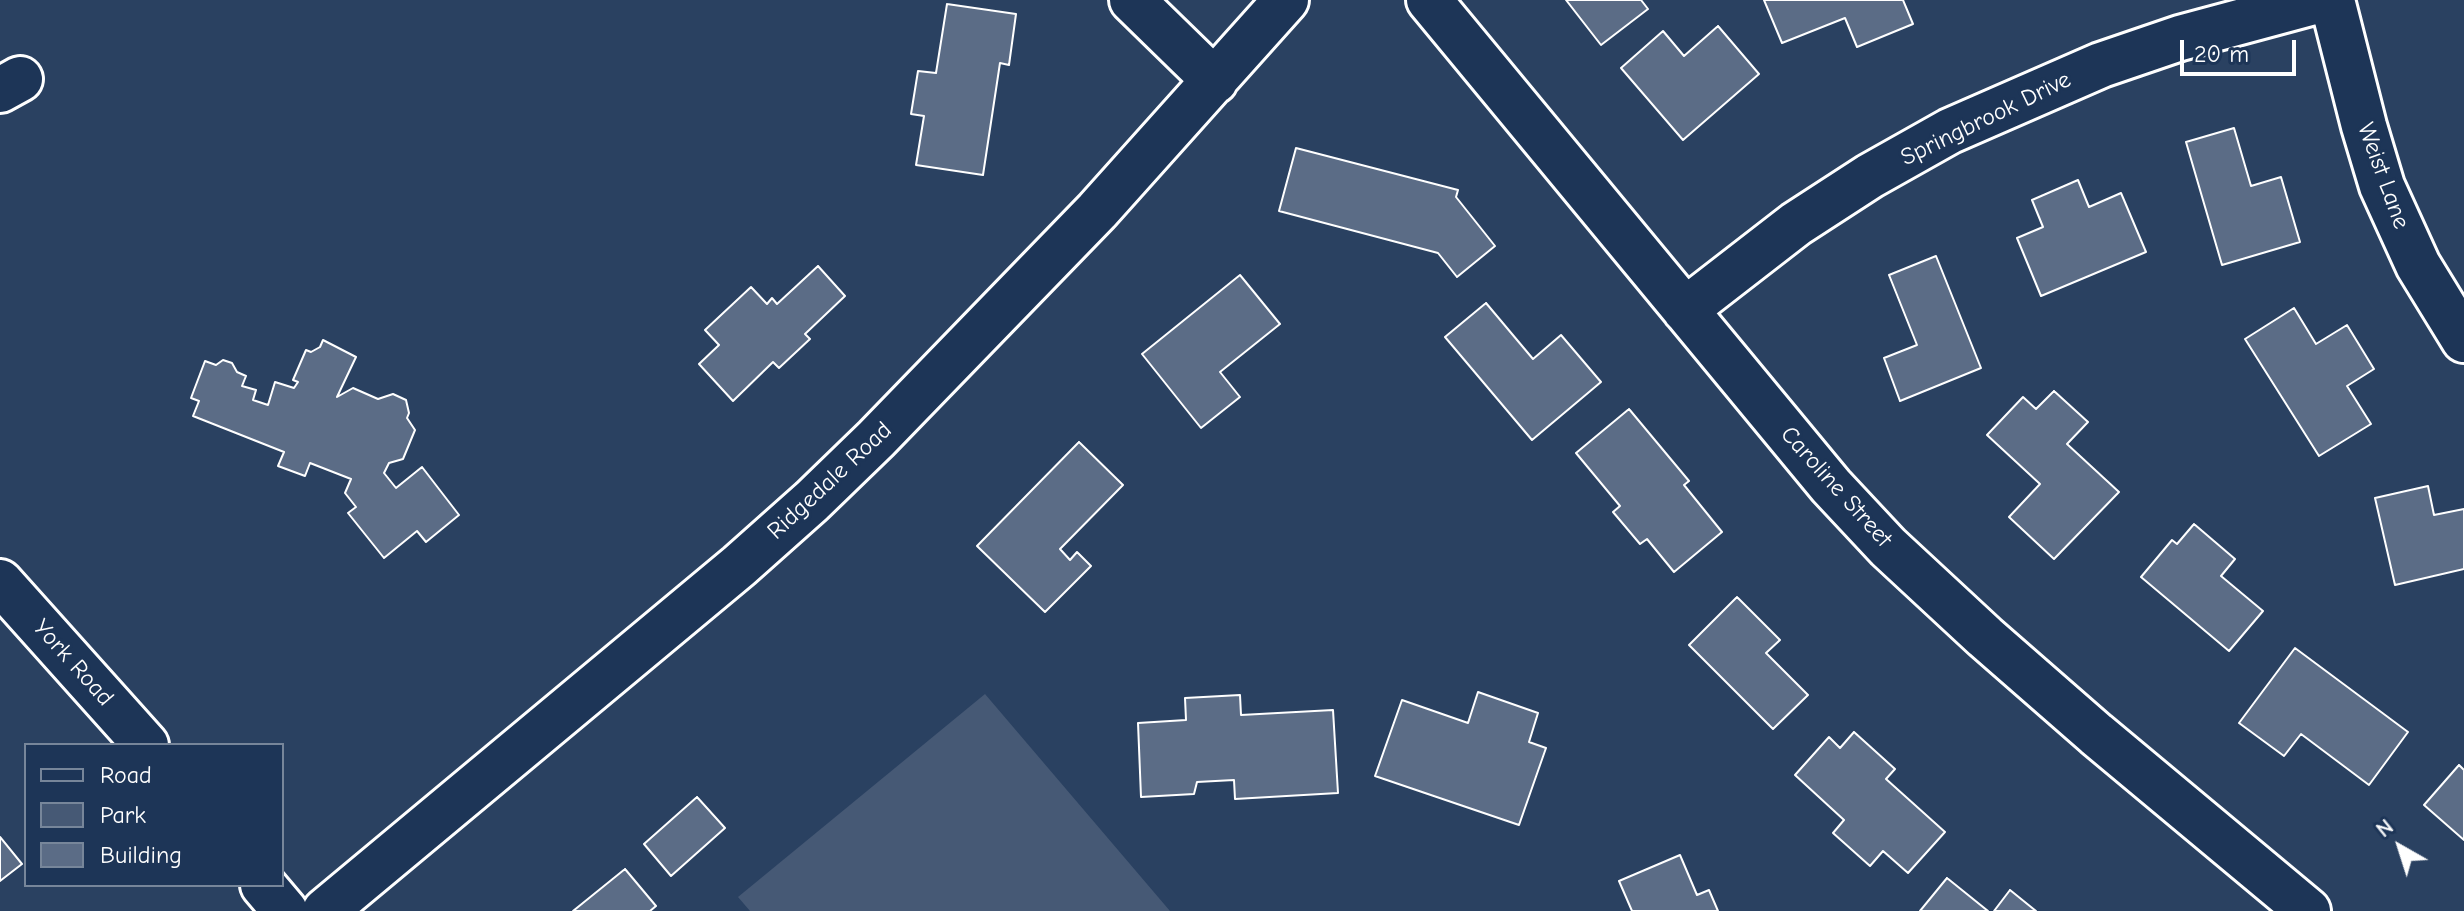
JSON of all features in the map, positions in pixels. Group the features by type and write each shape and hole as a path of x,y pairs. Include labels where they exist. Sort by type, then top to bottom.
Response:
{"street":[{"path":"1132,0 1215,81"},
{"name":"Ridgedale Road","path":"325,911 739,566 812,501 1097,211 1286,0"},
{"name":"Caroline Street","path":"1429,0 1831,486 1888,547 1985,637 2308,911"},
{"name":"Springbrook Drive","path":"1685,310 1796,224 1870,176 1950,131 2101,65 2180,38 2321,0"},
{"name":"Weist Lane","path":"2332,0 2382,186 2418,265 2464,340"},
{"name":"York Road","path":"0,582 144,743"},
{"path":"265,887 285,911"}],"green space":[{"path":"985,694 1170,911 750,911 738,897"}],"building":[{"path":"1566,0 1641,0 1648,9 1601,45"},
{"path":"1764,0 1903,0 1913,24 1857,47 1845,18 1782,43"},
{"path":"947,4 1016,14 1009,65 1000,63 983,175 916,165 924,116 911,114 918,71 936,73"},
{"path":"1718,26 1759,74 1683,140 1621,68 1663,31 1684,56"},
{"path":"2234,128 2251,186 2281,177 2300,242 2222,265 2186,142"},
{"path":"1296,148 1458,190 1456,197 1495,246 1457,277 1438,253 1279,211"},
{"path":"2078,180 2089,207 2121,193 2146,252 2041,296 2017,238 2043,227 2032,200"},
{"path":"1936,256 1981,368 1900,401 1884,358 1917,345 1889,275"},
{"path":"818,266 845,296 805,334 810,339 779,368 773,362 733,401 699,364 719,345 705,330 751,287 767,304 772,298 777,304"},
{"path":"1240,275 1280,324 1220,372 1240,397 1201,428 1142,354"},
{"path":"1486,303 1533,359 1561,335 1601,382 1532,440 1445,337"},
{"path":"2294,308 2316,344 2347,325 2374,369 2347,386 2371,424 2319,456 2245,339"},
{"path":"323,340 356,357 337,397 353,388 378,399 393,394 406,400 407,418 415,430 403,459 389,463 384,473 396,488 422,467 459,515 426,542 417,531 384,558 348,513 356,507 345,493 351,479 310,463 305,476 278,466 284,452 193,416 199,401 191,398 205,361 216,365 223,360 232,363 237,372 246,376 242,386 256,390 253,400 268,405 275,382 294,388 298,382 293,380 306,350 311,352 320,347"},
{"path":"2054,391 2088,422 2067,444 2119,492 2054,559 2009,517 2040,484 1987,435 2023,397 2036,409"},
{"path":"1629,409 1689,481 1684,485 1722,532 1674,572 1647,539 1640,544 1613,512 1620,506 1576,453"},
{"path":"1079,442 1123,485 1060,549 1070,560 1077,552 1091,566 1045,612 977,546"},
{"path":"2428,486 2434,515 2464,509 2464,569 2395,585 2375,498"},
{"path":"2194,524 2235,559 2221,576 2263,611 2229,651 2141,577 2172,540 2177,544"},
{"path":"1737,597 1780,640 1766,653 1808,695 1773,729 1689,645"},
{"path":"2295,648 2408,732 2369,785 2301,734 2284,756 2239,723"},
{"path":"1478,692 1538,713 1529,742 1546,748 1519,825 1375,776 1402,700 1468,723"},
{"path":"1240,695 1241,715 1333,710 1338,793 1235,799 1234,780 1197,782 1194,794 1141,797 1138,723 1186,720 1185,698"},
{"path":"1854,732 1895,769 1886,779 1945,832 1908,873 1883,851 1870,866 1833,833 1844,820 1795,775 1829,737 1840,748"},
{"path":"2459,765 2464,770 2464,840 2424,805"},
{"path":"697,797 725,828 671,876 644,844"},
{"path":"0,837 22,864 0,881"},
{"path":"1680,855 1697,895 1709,890 1718,911 1632,911 1619,881"},
{"path":"625,869 656,906 650,911 573,911"},
{"path":"1947,878 1988,911 1920,911"},
{"path":"2010,890 2036,911 1994,911"}]}
